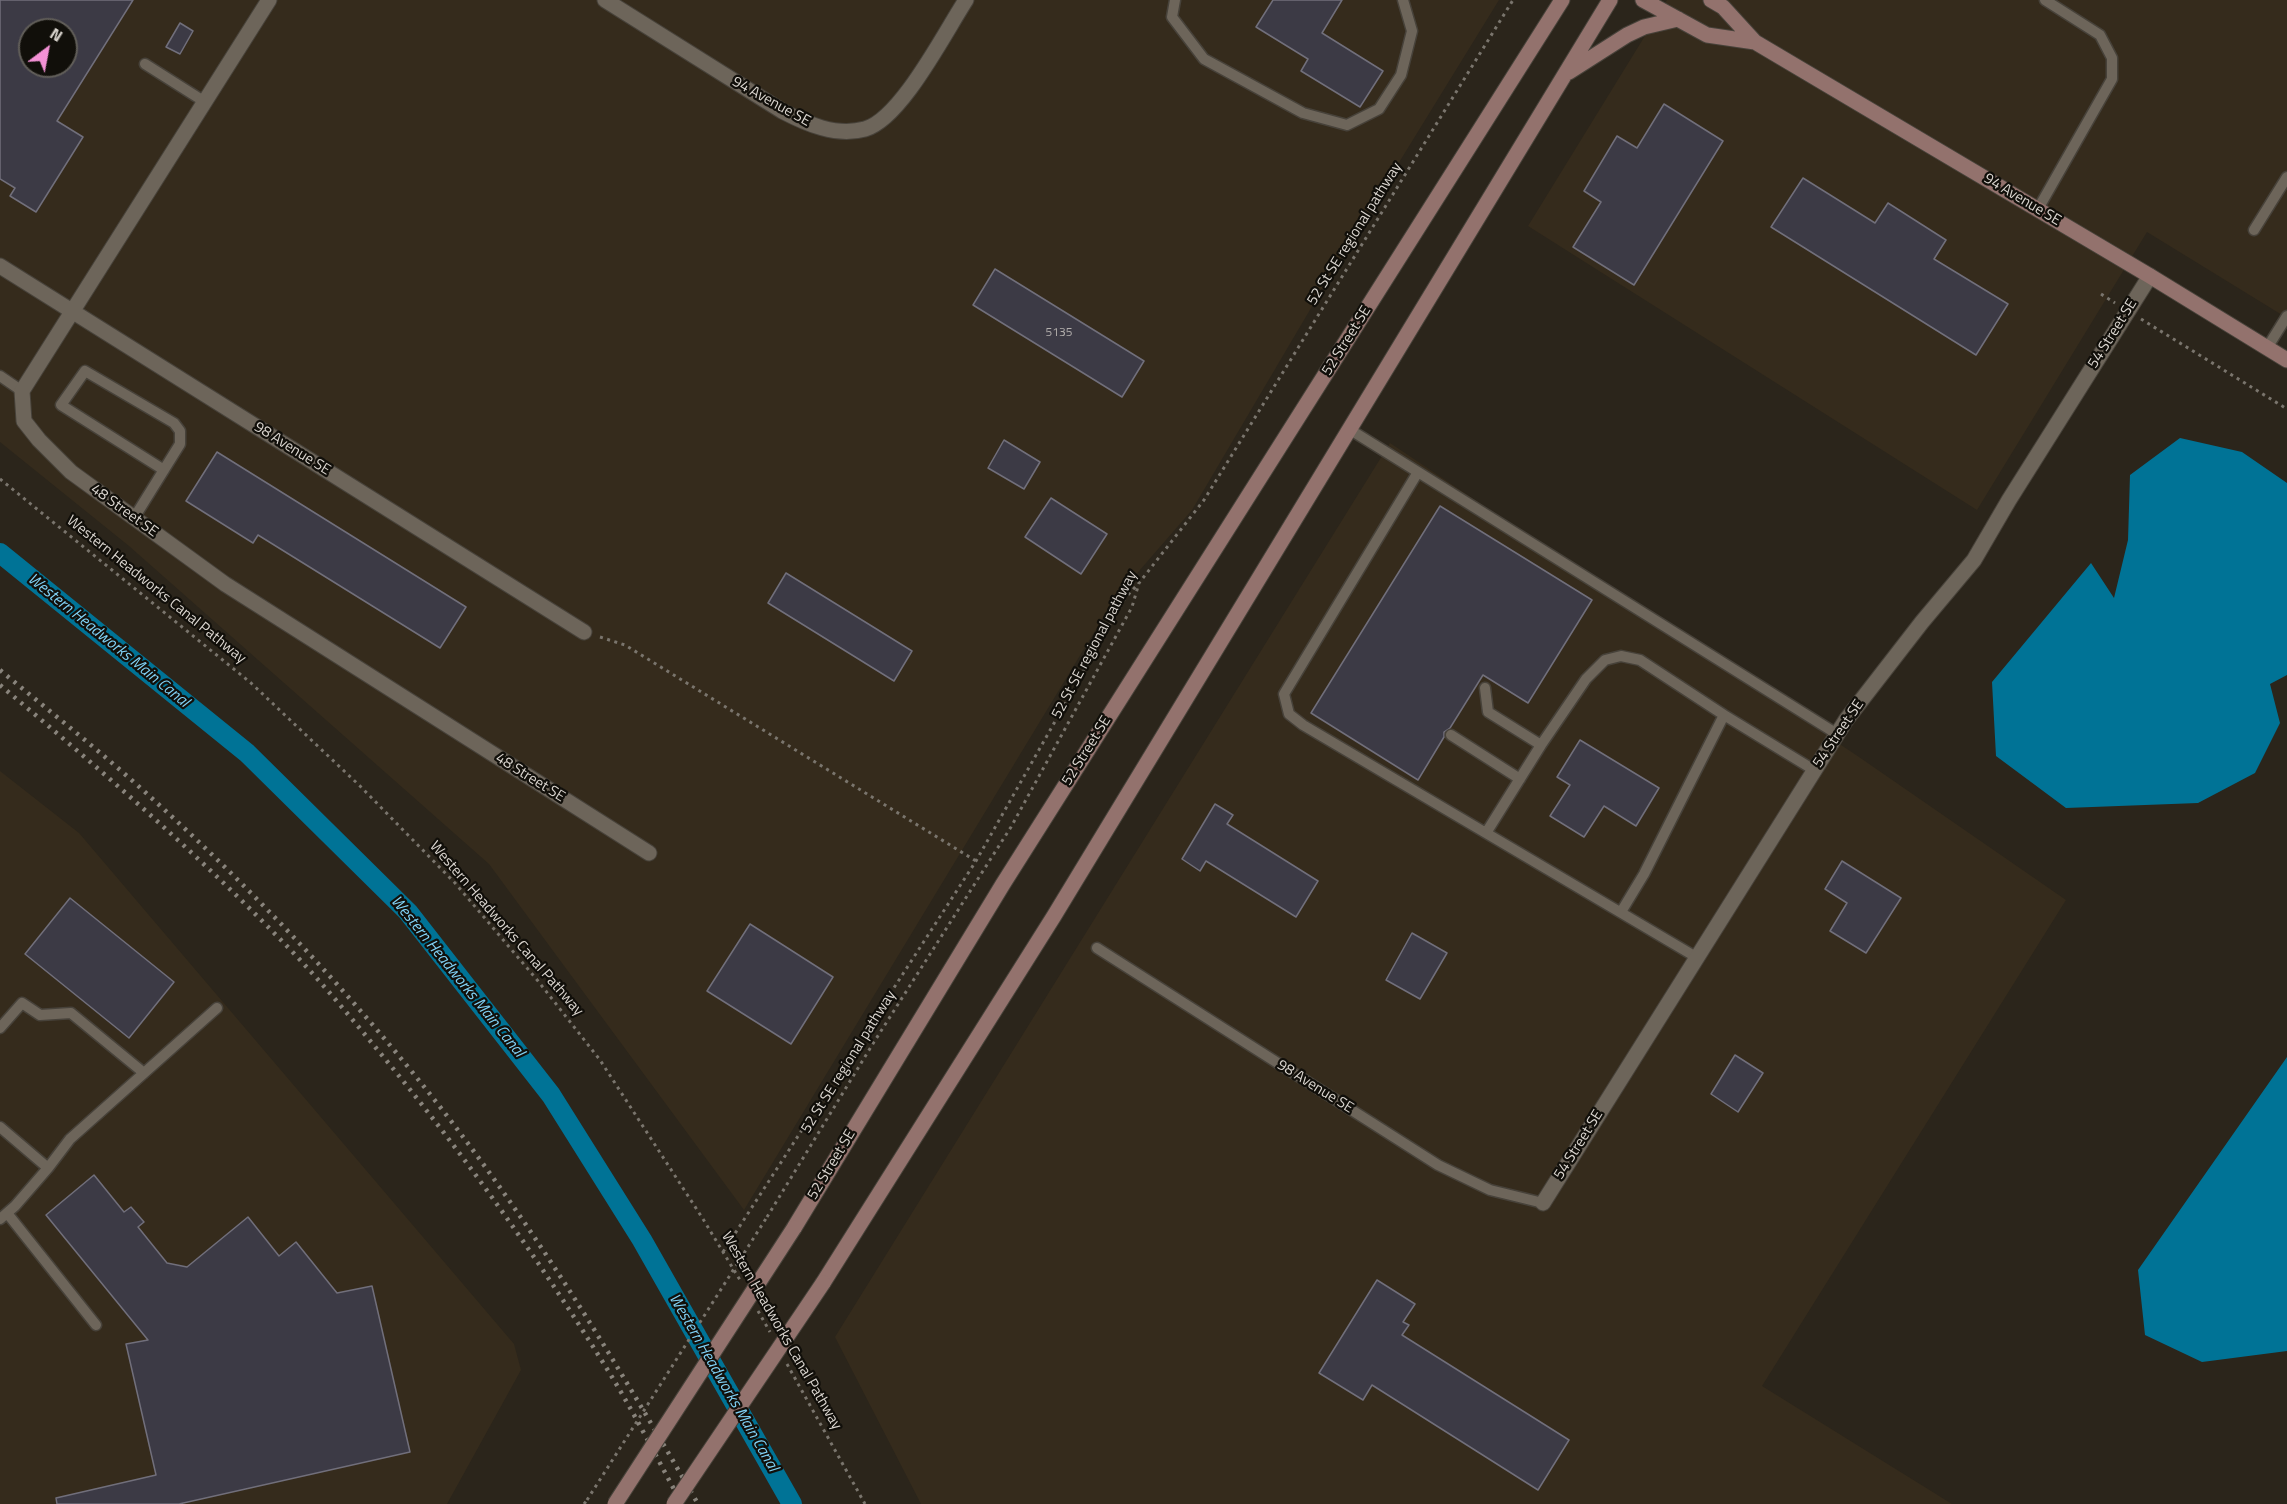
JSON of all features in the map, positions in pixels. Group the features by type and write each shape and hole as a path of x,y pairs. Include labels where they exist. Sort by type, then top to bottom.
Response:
{"main road":[{"name":"52 Street SE","path":"615,1504 794,1228 1003,884 1562,0"},
{"path":"674,1504 823,1283 1054,916 1610,0"},
{"name":"94 Avenue SE","path":"1643,0 1707,35 1755,42"},
{"name":"94 Avenue SE","path":"1718,2 1755,42 2038,209 2287,360"},
{"path":"1564,76 1627,35 1644,27 1678,19"}],"street":[{"path":"22,391 269,0"},
{"name":"94 Avenue SE","path":"605,0 782,111 812,126 834,131 865,129 883,120 906,95 966,0"},
{"name":"98 Avenue SE","path":"0,266 584,632"},
{"name":"54 Street SE","path":"1543,1203 1837,734 1922,622 1974,560 2009,500 2150,276"},
{"name":"48 Street SE","path":"22,391 24,421 39,440 71,472 225,584 649,853"}],"lane":[{"path":"1175,0 1172,17 1204,59 1303,113 1347,125 1379,109 1401,75 1412,31 1403,0"},
{"path":"2038,209 2112,79 2112,58 2100,34 2045,0"},
{"path":"145,64 205,102"},
{"path":"2254,230 2287,177"},
{"path":"2267,348 2287,316"},
{"path":"134,518 164,470 180,444 180,430 174,423 85,371 61,405 164,470"},
{"path":"0,376 22,391"},
{"path":"1349,429 1837,734"},
{"path":"1418,472 1284,694 1288,714 1696,957"},
{"path":"1486,833 1586,679 1605,660 1621,656 1640,660 1814,770"},
{"path":"1485,688 1488,711 1541,745"},
{"path":"1621,912 1644,874 1724,715"},
{"path":"1451,735 1520,779"},
{"name":"98 Avenue SE","path":"1097,948 1438,1165 1490,1191 1543,1203"},
{"path":"0,1028 22,1003 40,1015 71,1013 144,1073"},
{"path":"96,1325 3,1216 48,1168 70,1139 217,1008"},
{"path":"0,1127 48,1168"}],"path":[{"name":"52 St SE regional pathway","path":"584,1504 767,1217 874,1042 1011,826 1132,607 1139,583 1204,500 1514,0"},
{"path":"2101,294 2287,409"},
{"name":"Western Headworks Canal Pathway","path":"0,479 251,683 360,786 455,884 538,981 600,1060 745,1288"},
{"path":"723,1252 976,861 1125,598 1139,583"},
{"path":"584,632 625,645 976,861"},
{"name":"Western Headworks Canal Pathway","path":"755,1306 772,1336"},
{"name":"Western Headworks Canal Pathway","path":"783,1356 865,1504"}],"shaded area":[{"path":"0,0 1499,0 1347,247 1192,510 1113,601 744,1210 489,864 129,546 0,442"},
{"path":"1667,0 2287,0 2287,318 2147,232 1977,510 1528,226"},
{"path":"1390,443 1859,757 2066,900 1762,1386 1952,1504 921,1504 835,1337"},
{"path":"0,771 79,833 514,1344 521,1370 447,1504 0,1504"}],"water":[{"path":"2180,438 2242,452 2287,483 2287,675 2270,684 2280,723 2255,773 2198,803 2066,808 1996,756 1992,682 2091,563 2114,598 2128,540 2130,475"},
{"path":"2287,1057 2287,1351 2202,1362 2145,1335 2138,1270"}],"building":[{"path":"0,0 133,0 57,121 83,137 36,212 10,196 15,188 0,179"},
{"path":"1273,0 1342,0 1322,33 1383,71 1360,107 1301,71 1308,59 1256,27"},
{"path":"180,23 193,31 180,54 166,47"},
{"path":"1664,104 1723,141 1634,285 1573,247 1601,202 1584,191 1617,136 1637,148"},
{"path":"1803,178 1875,223 1888,203 1946,240 1934,259 2008,304 1976,355 1771,227"},
{"path":"995,269 1144,361 1122,397 973,305"},
{"path":"1004,440 1040,462 1024,489 988,468"},
{"path":"217,452 466,607 440,648 258,535 253,543 186,501"},
{"path":"1051,498 1107,534 1081,574 1025,537"},
{"path":"1440,506 1592,600 1528,703 1483,675 1450,728 1444,732 1444,737 1418,780 1311,713"},
{"path":"786,573 912,651 894,681 768,603"},
{"path":"1580,740 1659,788 1636,826 1604,806 1584,837 1550,816 1570,785 1557,777"},
{"path":"1215,804 1233,815 1227,824 1318,881 1296,917 1206,861 1200,871 1182,859"},
{"path":"1842,861 1901,898 1866,953 1830,931 1847,903 1825,889"},
{"path":"70,898 174,982 129,1038 25,954"},
{"path":"750,924 833,977 791,1044 707,991"},
{"path":"1412,933 1447,953 1420,999 1386,980"},
{"path":"1735,1055 1763,1073 1738,1112 1711,1094"},
{"path":"94,1175 124,1212 131,1207 144,1222 138,1227 167,1263 187,1267 248,1217 279,1256 296,1242 337,1293 372,1286 410,1452 179,1504 57,1504 56,1498 156,1475 126,1344 148,1340 46,1215"},
{"path":"1377,1280 1415,1304 1403,1322 1409,1325 1402,1335 1569,1440 1538,1490 1372,1385 1363,1400 1319,1373"}],"waterway":[{"name":"Western Headworks Main Canal","path":"0,553 247,753 408,912 551,1095 642,1240 792,1504"}],"railway":[{"path":"0,670 111,762 210,852 328,974 402,1059 473,1151 542,1249 606,1349 698,1504"},
{"path":"0,685 210,870 302,962 364,1033 470,1167 557,1292 621,1393 682,1504"}]}
